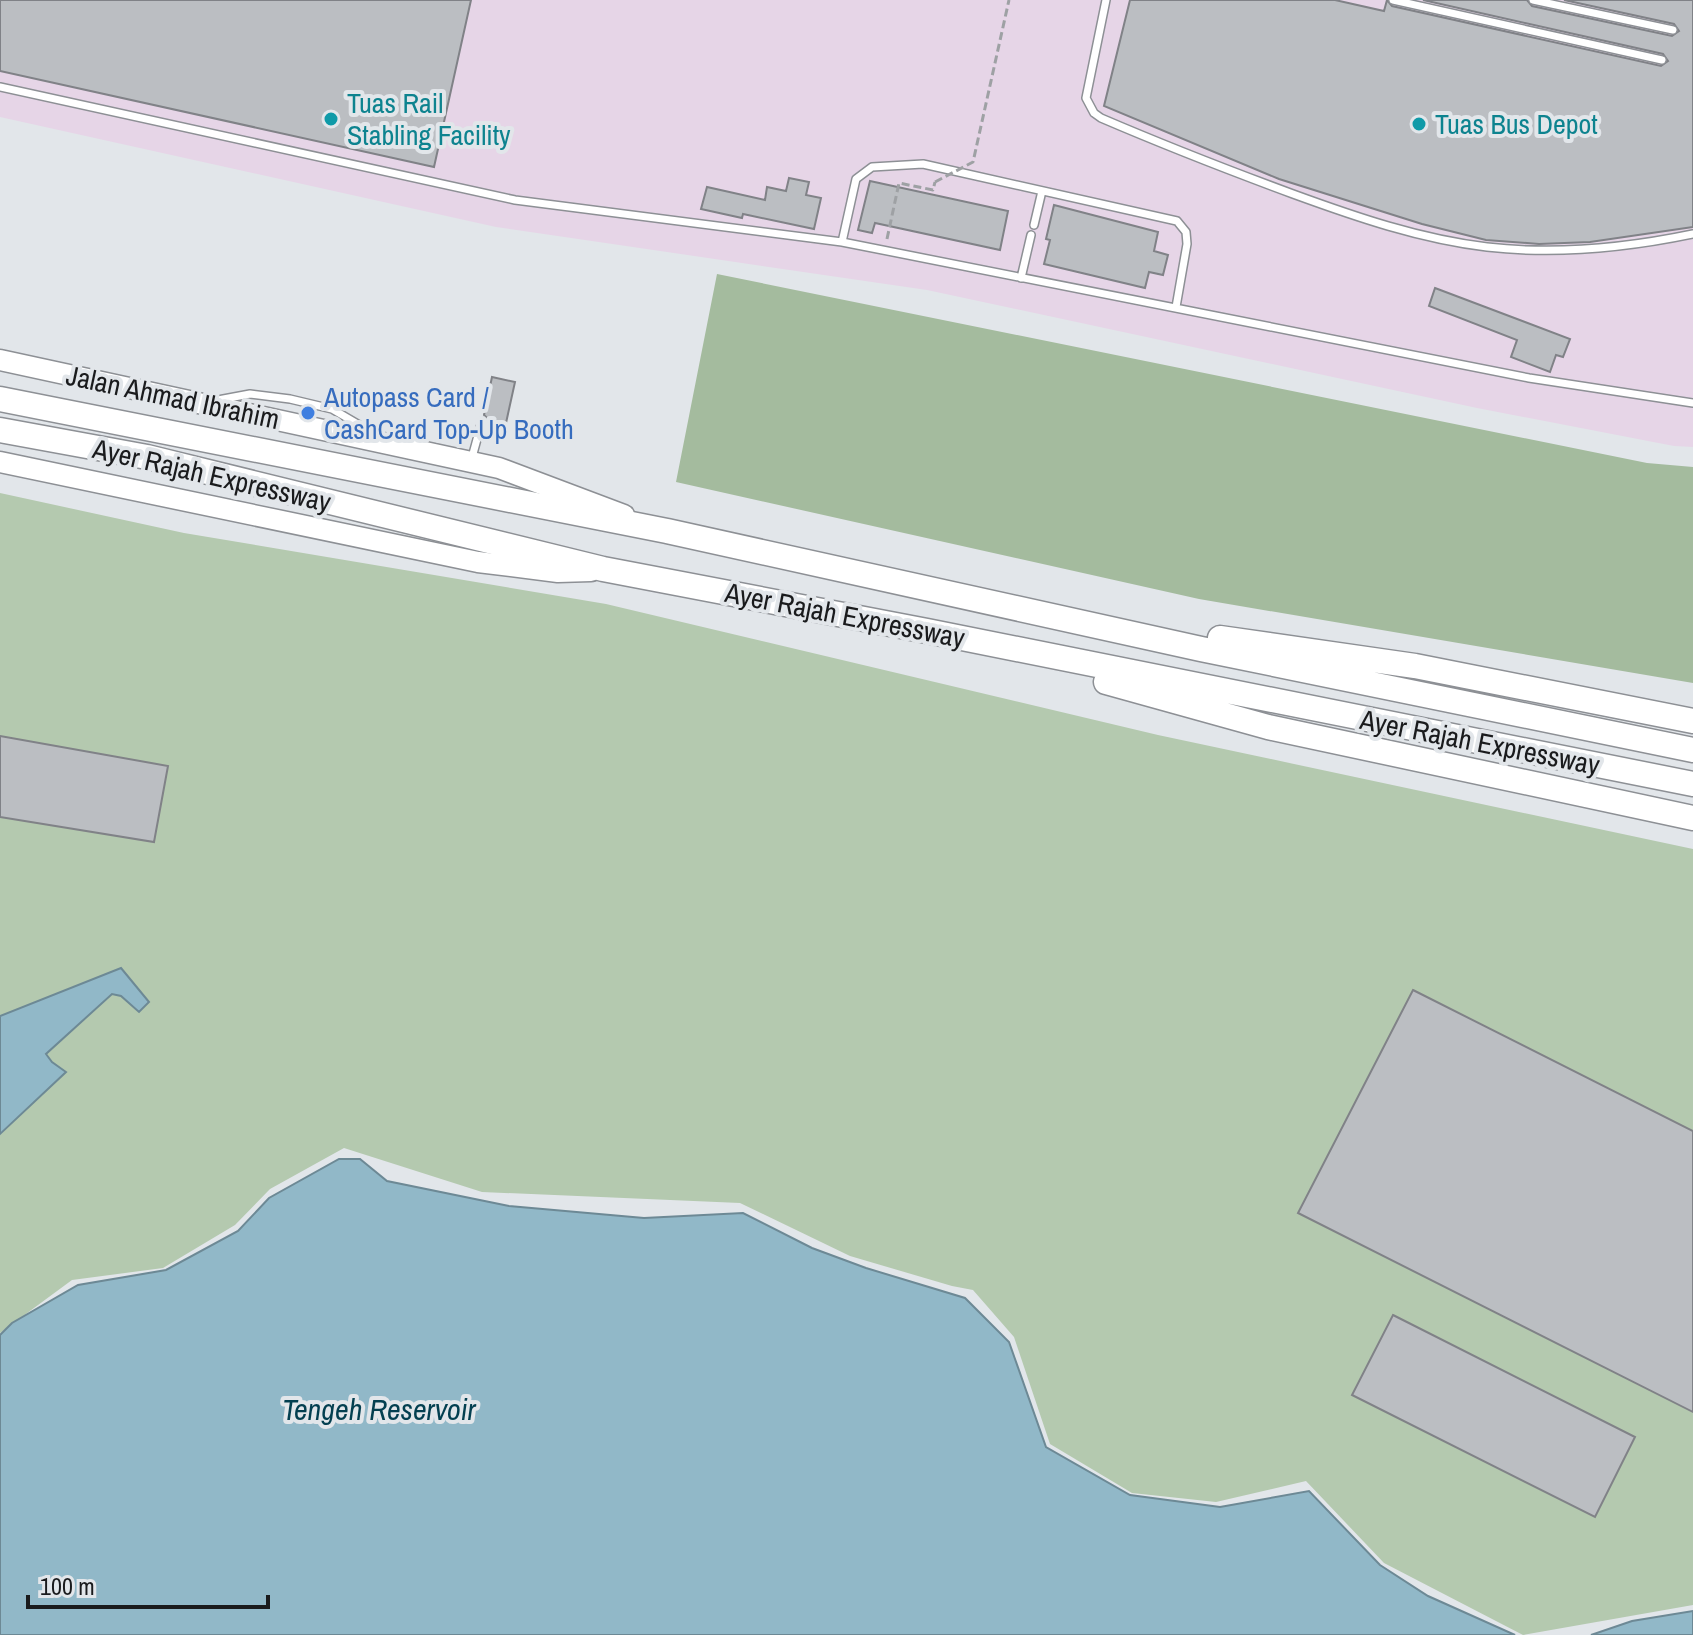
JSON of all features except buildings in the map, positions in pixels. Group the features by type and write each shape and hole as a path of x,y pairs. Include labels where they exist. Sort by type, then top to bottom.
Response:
{"highway":[{"name":"Ayer Rajah Expressway","path":"0,399 667,531 1693,750"},
{"name":"Ayer Rajah Expressway","path":"0,430 147,457 603,569 1693,784"},
{"path":"927,631 1268,727 1693,818"},
{"path":"1167,640 1187,633 1415,666 1693,721"}],"main road":[{"name":"Jalan Ahmad Ibrahim","path":"0,360 499,468 667,531"},
{"path":"0,462 478,562 576,573 603,569"}],"lane":[{"path":"1106,0 1087,91 1089,106 1101,118 1198,159 1356,217 1406,231 1487,247 1586,250 1693,234"},
{"path":"1393,0 1662,60"},
{"path":"1533,0 1673,30"},
{"path":"0,87 515,200 842,242 1529,378 1693,403"},
{"path":"842,242 856,179 860,174 872,167 923,164 1177,221 1186,232 1187,244 1176,307"},
{"path":"1034,225 1042,191"},
{"path":"1021,278 1031,235"},
{"path":"471,462 482,421"}],"path":[{"path":"885,251 899,183 933,190 935,182 973,162 1009,0"}],"shaded area":[{"path":"0,0 1693,0 1693,447 1477,408 927,290 496,227 0,117"}],"green space":[{"path":"717,274 1647,463 1693,467 1693,683 1199,599 676,482"},
{"path":"0,493 184,533 606,604 1158,735 1693,849 1693,1605 1523,1635 1384,1563 1306,1481 1216,1502 1132,1493 1050,1444 1014,1337 973,1290 850,1256 740,1203 482,1192 344,1148 270,1189 235,1225 163,1268 72,1280 0,1333"}],"water":[{"path":"121,968 149,1002 139,1012 121,996 112,994 46,1054 66,1072 0,1134 0,1016"},
{"name":"Tengeh Reservoir","path":"339,1159 360,1159 387,1181 509,1206 644,1218 743,1213 812,1248 965,1298 1009,1342 1046,1447 1130,1495 1220,1507 1309,1491 1380,1565 1428,1596 1515,1635 0,1635 0,1335 12,1323 78,1285 166,1270 238,1231 269,1198"},
{"path":"1693,1611 1693,1635 1591,1635 1632,1621"}],"place":[{"name":"Tuas Rail Stabling Facility","path":"331,119"},
{"name":"Tuas Bus Depot","path":"1419,124"},
{"name":"Autopass Card / CashCard Top-Up Booth","path":"308,413"}]}
